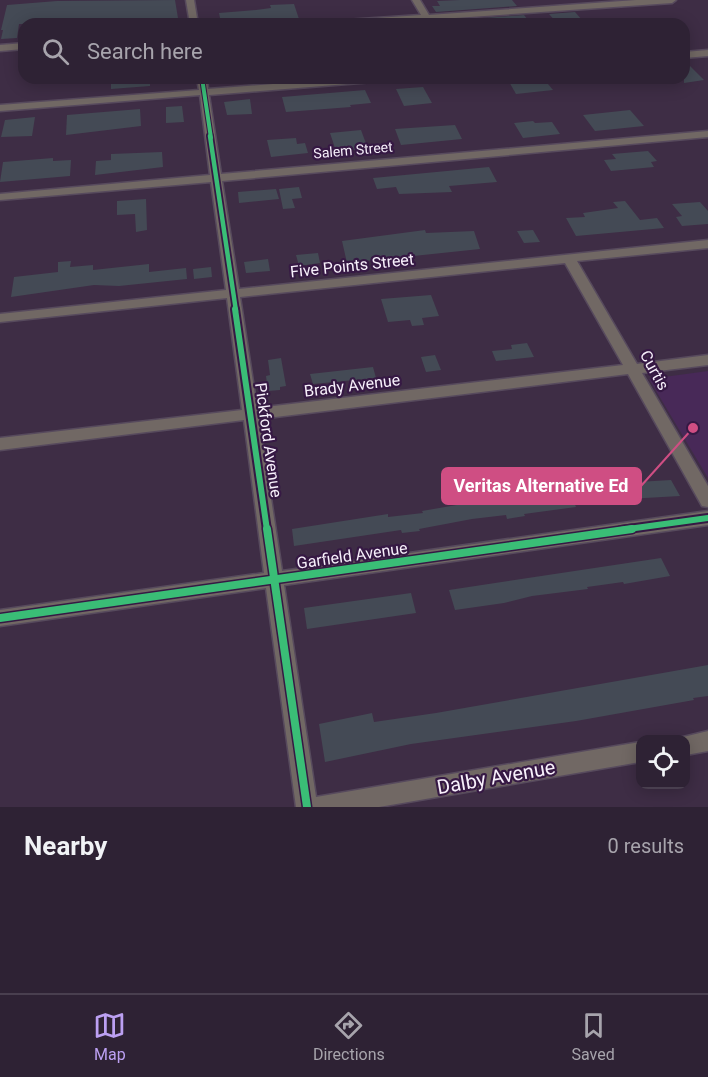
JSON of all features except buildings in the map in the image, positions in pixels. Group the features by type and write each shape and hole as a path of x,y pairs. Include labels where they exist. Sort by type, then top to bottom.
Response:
{"street":[{"path":"190,0 193,18"},
{"path":"416,0 426,17"},
{"path":"412,18 672,0"},
{"path":"0,48 18,46"},
{"path":"690,54 708,53"},
{"name":"Pickford Avenue","path":"203,84 308,807"},
{"path":"0,108 307,84"},
{"name":"Salem Street","path":"0,197 708,134"},
{"name":"Five Points Street","path":"0,318 708,244"},
{"name":"Curtis","path":"569,258 708,501"},
{"name":"Brady Avenue","path":"0,444 252,416 708,360"},
{"name":"Garfield Avenue","path":"0,618 708,518"},
{"path":"690,744 708,741"},
{"name":"Dalby Avenue","path":"317,807 636,753"}],"shaded area":[{"path":"708,371 708,478 649,379"}],"cycle path":[{"path":"203,84 307,807"},
{"path":"0,618 708,518"}],"place":[{"name":"Veritas Alternative Ed","path":"693,428"}]}
